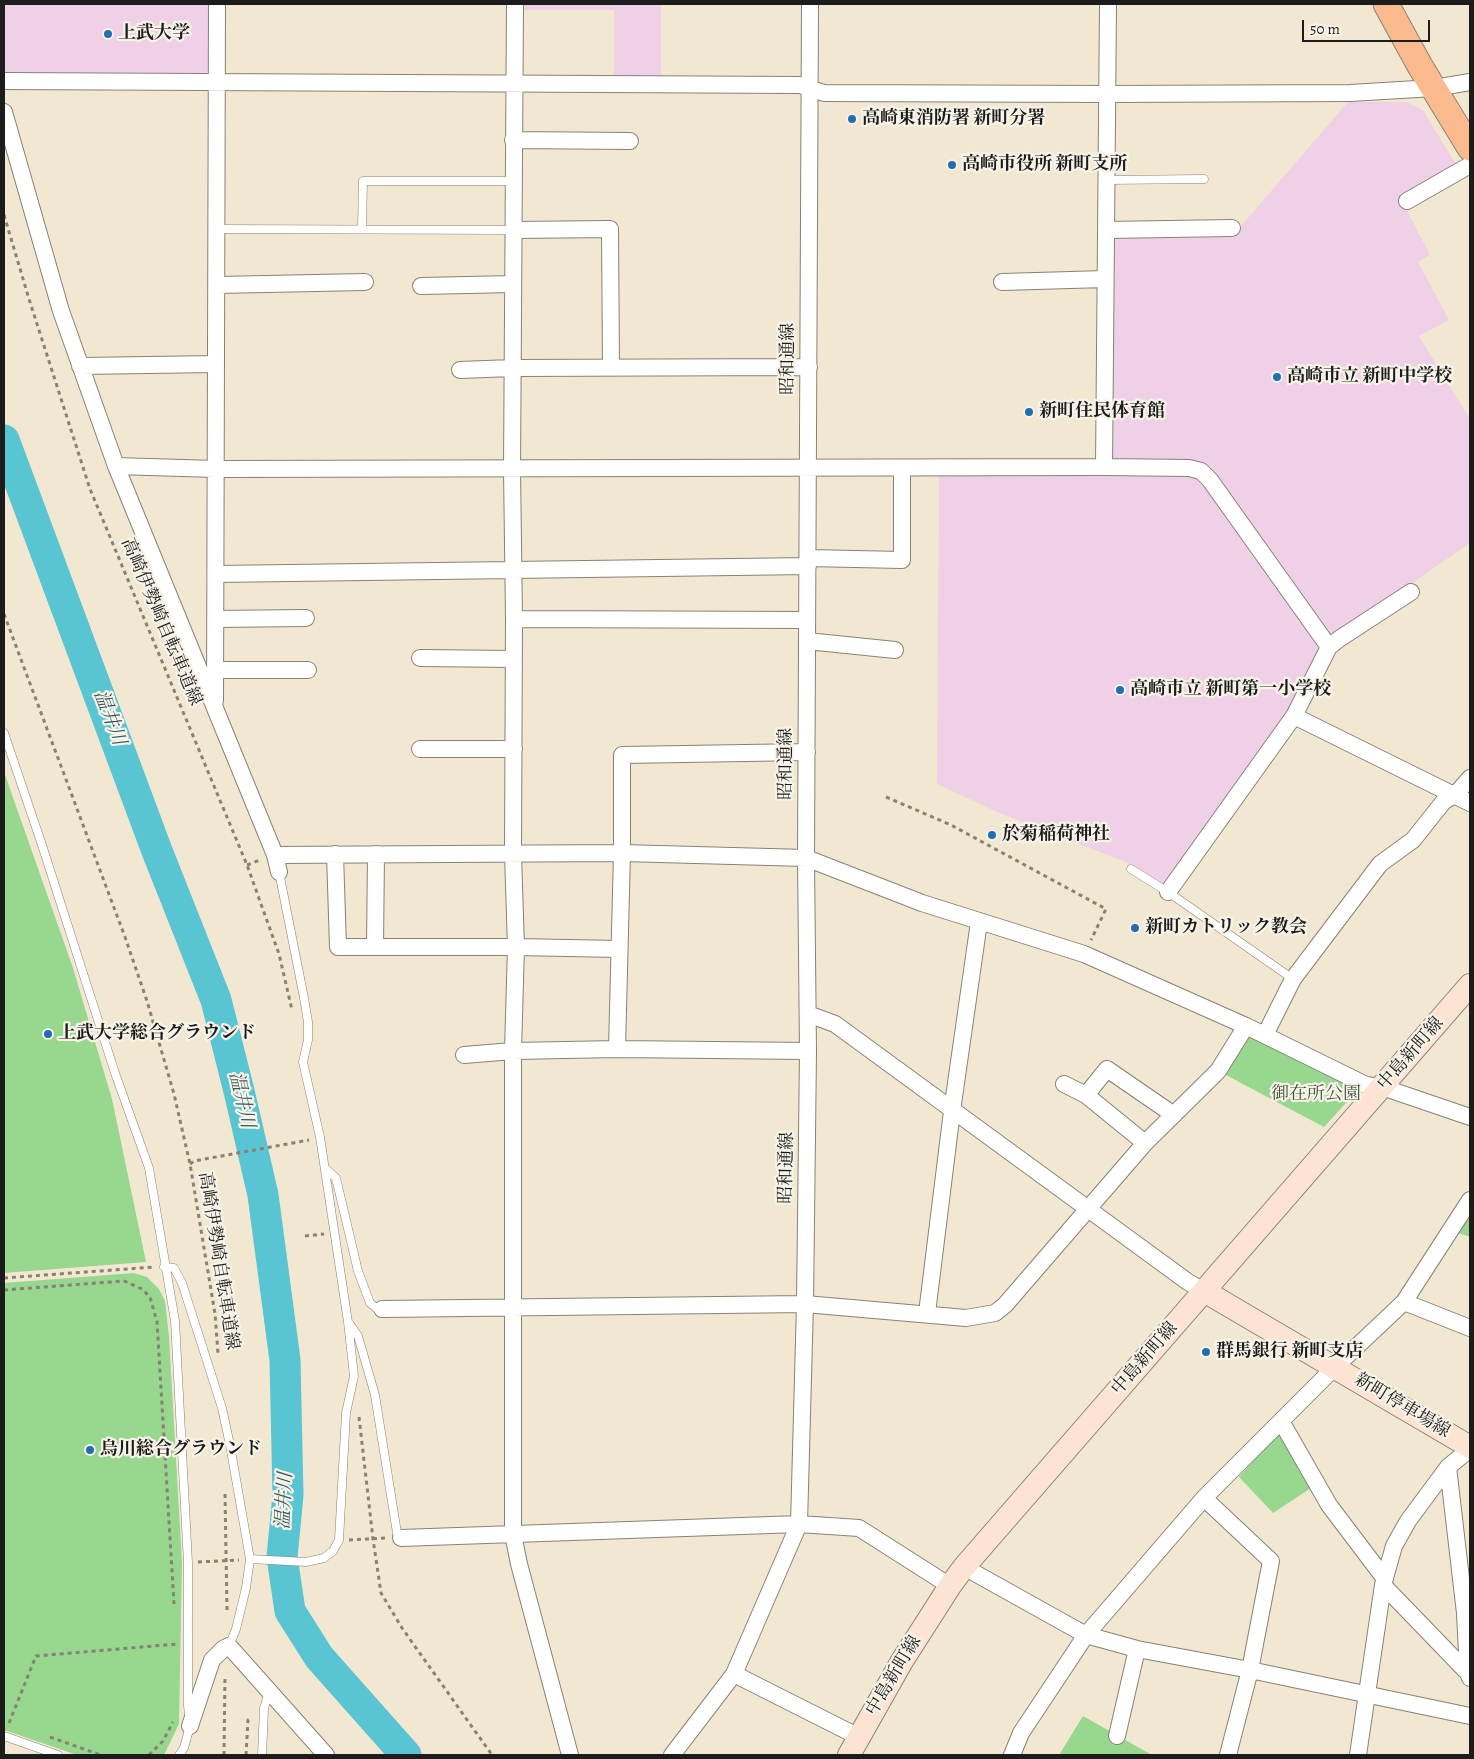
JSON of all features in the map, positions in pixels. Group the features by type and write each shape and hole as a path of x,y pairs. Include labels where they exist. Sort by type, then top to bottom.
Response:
{"main road":[{"path":"1386,4 1470,148"},
{"name":"中島新町線","path":"852,1751 902,1661 964,1567 1470,985"},
{"name":"新町停車場線","path":"1204,1291 1470,1448"}],"street":[{"path":"215,711 217,4"},
{"path":"515,4 512,284 513,854 516,947 513,1050 513,1534 519,1564 570,1755"},
{"name":"昭和通線","path":"799,1524 806,1304 808,1051 806,858 810,4"},
{"path":"1104,467 1108,4"},
{"path":"4,81 800,85 810,90 824,93 1108,94 1350,93 1434,88 1470,82"},
{"path":"4,112 61,311 116,466 275,855 279,872"},
{"path":"513,140 630,141"},
{"path":"1408,201 1470,165"},
{"path":"1106,230 1232,228"},
{"path":"513,230 610,229 611,367"},
{"path":"1002,282 1106,279"},
{"path":"217,285 366,282"},
{"path":"422,286 512,284"},
{"path":"80,366 216,364"},
{"path":"460,370 809,366"},
{"path":"116,466 216,469 1188,468 1201,471 1210,480 1330,647"},
{"path":"216,574 514,570 902,560 902,468"},
{"path":"1168,892 1294,716 1330,647 1339,639 1411,592"},
{"path":"215,619 306,618"},
{"path":"514,619 807,620"},
{"path":"807,641 895,650"},
{"path":"420,658 514,659"},
{"path":"215,670 308,670"},
{"path":"1294,716 1470,803"},
{"path":"420,749 514,749"},
{"path":"617,1049 622,853 622,755 807,752"},
{"path":"1265,1035 1293,979 1380,864 1413,840 1444,801 1455,795 1470,778"},
{"path":"275,855 622,853 806,858 922,902 1084,954 1246,1026 1366,1085 1382,1086 1470,1117"},
{"path":"335,854 338,947 516,947 619,950"},
{"path":"375,947 376,854"},
{"path":"927,1313 952,1111 980,922"},
{"path":"808,1014 835,1024 1188,1282 1204,1291"},
{"path":"382,1308 806,1304 927,1313 966,1318 995,1313 1005,1305 1145,1143 1218,1072 1246,1026"},
{"path":"464,1055 513,1050 808,1051"},
{"path":"1086,1095 1107,1069 1174,1115"},
{"path":"1064,1084 1086,1095 1145,1143"},
{"path":"1012,1755 1021,1733 1086,1635 1204,1498 1335,1367 1404,1302 1470,1200"},
{"path":"1404,1302 1470,1328"},
{"path":"1281,1421 1329,1505 1384,1582 1469,1677"},
{"path":"1358,1755 1384,1582 1394,1546 1408,1521 1448,1468 1470,1448"},
{"path":"1448,1468 1465,1613 1469,1677"},
{"path":"1204,1498 1271,1561 1250,1670 1228,1755"},
{"path":"672,1755 734,1674 799,1524"},
{"path":"401,1538 799,1524 859,1528 950,1586"},
{"path":"964,1567 1086,1635 1137,1649 1250,1670 1470,1716"},
{"path":"190,1726 212,1660 222,1649 229,1646 326,1755"},
{"path":"1117,1736 1137,1649"},
{"path":"734,1674 852,1751"}],"lane":[{"path":"1107,180 1204,178"},
{"path":"362,228 363,181 513,181"},
{"path":"217,229 513,230"},
{"path":"4,733 115,1073 149,1168 164,1267 175,1321 188,1563 188,1696 190,1726 184,1748 179,1755"},
{"path":"1131,869 1168,892 1293,979"},
{"path":"254,1559 306,1562 324,1558 333,1551 339,1540 346,1414 354,1376 348,1322 320,1137 303,1062 308,1040 308,1022 299,966 279,872"},
{"path":"325,1168 336,1178 358,1271 370,1304 376,1308 382,1308"},
{"path":"164,1267 174,1268 182,1283 222,1408 254,1559 229,1646"},
{"path":"348,1322 358,1336 375,1395 397,1533 401,1538"},
{"path":"262,1755 264,1708 269,1692"},
{"path":"4,1736 58,1755"}],"path":[{"name":"高崎伊勢崎自転車道線","path":"4,215 90,489 247,865 279,954 294,1018"},
{"path":"4,614 125,937 147,1001 174,1094 190,1164"},
{"path":"886,797 951,825 1106,909 1084,954"},
{"name":"高崎伊勢崎自転車道線","path":"219,1358 215,1314 190,1164 194,1161 312,1139"},
{"path":"305,1236 334,1232"},
{"path":"4,1278 164,1267"},
{"path":"4,1290 124,1281 142,1289 150,1297 157,1322 174,1605"},
{"path":"359,1416 381,1593 402,1628 492,1755"},
{"path":"225,1492 227,1616"},
{"path":"339,1540 373,1539"},
{"path":"188,1563 226,1561"},
{"path":"176,1634 177,1653"},
{"path":"9,1723 36,1656 177,1644"},
{"path":"224,1755 225,1674"},
{"path":"149,1755 163,1741 176,1716"},
{"path":"4,1721 18,1726"},
{"path":"46,1736 101,1755"}],"shaded area":[{"name":"上武大学","path":"4,4 213,4 213,65 202,76 4,74"},
{"path":"522,4 661,4 661,76 614,76 614,10 522,10"},
{"name":"高崎市立 新町中学校","path":"1348,102 1407,102 1423,110 1457,166 1400,197 1430,255 1418,262 1449,320 1419,336 1470,419 1470,543 1330,640 1212,477 1108,463 1110,233 1235,233"},
{"name":"高崎市立 新町第一小学校","path":"939,472 1197,474 1317,641 1319,658 1287,721 1167,888 1133,865 997,812 937,784"}],"green space":[{"name":"上武大学総合グラウンド","path":"4,772 73,968 112,1099 146,1262 4,1273"},
{"name":"御在所公園","path":"1246,1033 1354,1086 1356,1092 1324,1127 1222,1073"},
{"path":"1470,1213 1470,1237 1456,1232"},
{"name":"烏川総合グラウンド","path":"134,1273 147,1277 159,1289 165,1301 169,1337 182,1563 179,1724 164,1755 77,1755 4,1730 4,1283"},
{"path":"1276,1436 1284,1436 1314,1486 1273,1513 1239,1477"},
{"path":"1083,1716 1152,1755 1059,1755"}],"waterway":[{"name":"温井川","path":"4,440 157,851 216,1000 239,1091 263,1195 285,1360 288,1495 282,1557 290,1611 319,1657 406,1755"}],"place":[{"name":"上武大学","path":"108,34"},
{"name":"高崎東消防署 新町分署","path":"852,119"},
{"name":"高崎市役所 新町支所","path":"952,165"},
{"name":"高崎市立 新町中学校","path":"1277,377"},
{"name":"新町住民体育館","path":"1029,412"},
{"name":"高崎市立 新町第一小学校","path":"1120,690"},
{"name":"於菊稲荷神社","path":"992,835"},
{"name":"新町カトリック教会","path":"1135,928"},
{"name":"上武大学総合グラウンド","path":"48,1034"},
{"name":"群馬銀行 新町支店","path":"1206,1352"},
{"name":"烏川総合グラウンド","path":"90,1450"}]}
